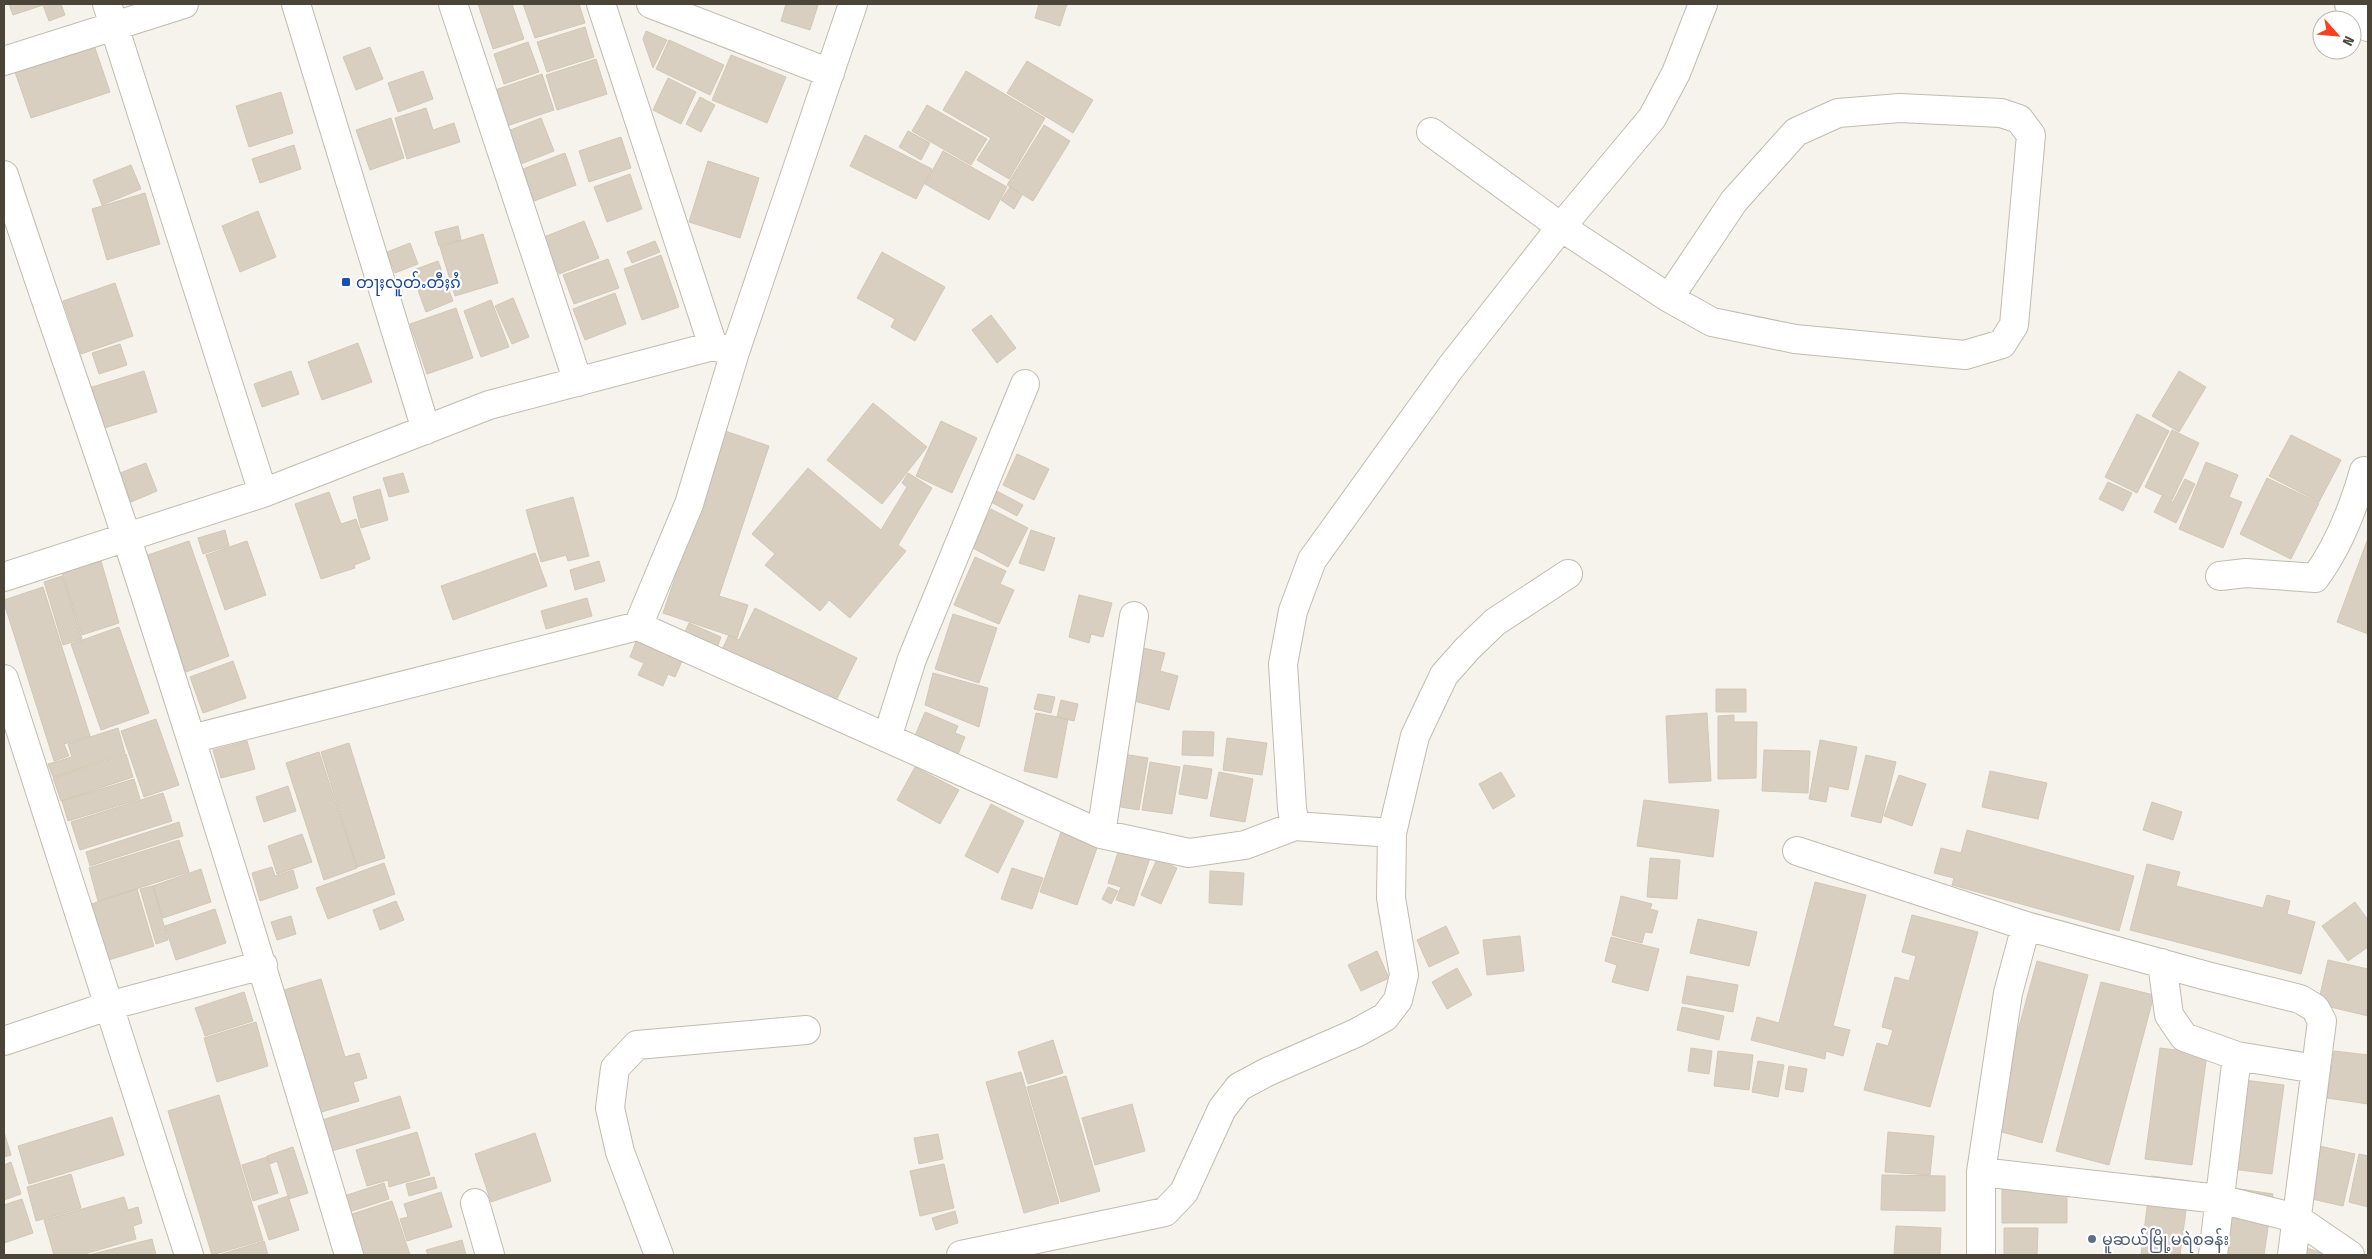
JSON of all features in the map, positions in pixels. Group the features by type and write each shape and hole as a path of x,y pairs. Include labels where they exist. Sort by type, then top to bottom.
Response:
{"street":[{"path":"4,61 110,15 184,4"},
{"path":"296,4 426,430"},
{"path":"453,4 578,382"},
{"path":"601,4 724,349"},
{"path":"651,4 830,73"},
{"path":"638,626 689,504 724,349 830,73 853,4"},
{"path":"1295,826 1292,808 1283,664 1294,611 1312,560 1451,367 1561,227 1652,118 1676,73 1703,4"},
{"path":"2349,4 2368,27"},
{"path":"110,15 263,493"},
{"path":"1431,132 1561,227 1669,298 1712,322 1795,339 1966,355 2002,344 2014,325 2031,134 2019,119 2002,113 1900,108 1838,113 1796,132 1734,201 1669,298"},
{"path":"4,175 48,311 127,538 263,965 349,1255"},
{"path":"4,577 127,538 208,509 263,493 489,405 578,382 724,349"},
{"path":"887,738 912,659 1025,384"},
{"path":"2220,576 2246,573 2315,578 2328,561 2362,506 2364,471"},
{"path":"961,1255 1165,1212 1184,1192 1222,1109 1239,1087 1267,1072 1356,1033 1385,1018 1398,1000 1404,975 1391,898 1392,833 1415,736 1444,675 1495,622 1568,574"},
{"path":"1101,834 1134,616"},
{"path":"191,739 638,626 1101,834 1189,853 1246,845 1295,826 1392,833"},
{"path":"4,679 189,1255"},
{"path":"1797,851 2026,926 2300,999 2315,1008 2322,1021 2292,1255"},
{"path":"1981,1255 1981,1172 2008,992 2026,926"},
{"path":"2162,963 2169,1015 2184,1037 2237,1056 2316,1070"},
{"path":"4,1041 108,1006 263,965"},
{"path":"659,1255 620,1152 610,1108 615,1068 637,1044 806,1030"},
{"path":"2213,1255 2237,1056"},
{"path":"1981,1172 2219,1199 2296,1218 2350,1255"},
{"path":"475,1203 490,1255"}],"building":[{"path":"9,4 61,4 65,15 49,21 43,5 13,15"},
{"path":"478,4 512,4 524,39 493,49"},
{"path":"523,4 579,4 585,23 535,38"},
{"path":"786,4 818,5 810,30 781,21"},
{"path":"1039,4 1067,4 1060,26 1035,18"},
{"path":"585,27 594,57 547,72 537,42"},
{"path":"646,31 667,40 653,68 643,39"},
{"path":"669,40 724,65 710,95 656,69"},
{"path":"528,42 539,72 504,84 494,54"},
{"path":"94,45 110,92 31,118 15,72"},
{"path":"370,47 383,79 356,90 343,57"},
{"path":"731,55 786,77 767,123 712,100"},
{"path":"596,59 607,94 557,110 546,75"},
{"path":"1027,61 1093,100 1073,133 1007,93"},
{"path":"423,71 433,99 398,112 388,83"},
{"path":"966,71 1045,118 1009,179 977,160 991,138 943,110"},
{"path":"542,74 554,110 504,127 492,91"},
{"path":"668,78 696,92 681,124 653,110"},
{"path":"281,92 293,133 249,147 236,106"},
{"path":"700,97 715,105 701,132 686,124"},
{"path":"927,105 987,139 971,165 912,131"},
{"path":"426,108 433,130 454,123 460,142 407,159 395,118"},
{"path":"391,118 404,158 370,170 356,130"},
{"path":"541,118 554,151 521,164 508,131"},
{"path":"1044,125 1070,141 1033,201 1007,185"},
{"path":"908,131 930,143 921,160 899,147"},
{"path":"865,135 932,169 916,199 850,166"},
{"path":"621,137 631,168 589,182 579,151"},
{"path":"294,145 301,169 260,183 252,159"},
{"path":"943,151 1007,187 989,220 925,184"},
{"path":"565,153 576,185 534,201 523,169"},
{"path":"708,161 759,178 740,238 689,222"},
{"path":"131,165 141,189 102,205 93,180"},
{"path":"630,174 642,209 607,222 594,187"},
{"path":"1010,187 1022,195 1014,209 1001,200"},
{"path":"145,193 160,244 107,260 92,209"},
{"path":"258,211 276,257 240,272 222,226"},
{"path":"584,221 599,258 559,274 544,237"},
{"path":"458,226 461,240 439,246 435,232"},
{"path":"483,234 498,283 455,296 440,247"},
{"path":"655,241 660,252 632,263 627,252"},
{"path":"410,243 418,264 395,273 387,252"},
{"path":"882,252 945,287 915,341 891,327 895,319 857,298"},
{"path":"661,255 679,307 642,320 624,269"},
{"path":"608,259 619,288 574,304 563,275"},
{"path":"438,261 453,301 426,312 411,271"},
{"path":"115,283 133,336 81,354 63,301"},
{"path":"615,293 626,324 585,340 573,309"},
{"path":"513,298 529,337 512,344 495,306"},
{"path":"491,300 509,347 481,357 464,311"},
{"path":"456,308 473,358 427,374 410,324"},
{"path":"991,315 1016,348 997,363 972,330"},
{"path":"358,343 372,382 322,400 308,362"},
{"path":"120,344 127,365 99,374 92,353"},
{"path":"144,371 157,412 101,429 89,388"},
{"path":"291,371 299,394 262,407 254,384"},
{"path":"2179,371 2206,387 2179,432 2152,416"},
{"path":"873,403 927,447 882,504 827,460"},
{"path":"2137,414 2169,431 2137,493 2105,477"},
{"path":"941,421 977,438 952,493 916,476"},
{"path":"2172,430 2199,443 2172,500 2145,487"},
{"path":"725,431 769,446 719,596 748,605 737,638 663,613"},
{"path":"2291,435 2341,460 2319,502 2269,476"},
{"path":"1017,454 1049,469 1034,500 1003,485"},
{"path":"2206,462 2238,475 2229,497 2242,502 2223,548 2179,529"},
{"path":"146,463 157,491 131,502 120,473"},
{"path":"808,468 881,530 907,487 902,483 908,473 932,488 898,545 906,551 850,618 829,600 820,611 765,565 775,554 752,534"},
{"path":"403,473 409,492 389,497 383,478"},
{"path":"2267,478 2319,503 2291,559 2240,534"},
{"path":"2185,479 2195,484 2176,523 2154,512 2162,496 2173,502"},
{"path":"2108,482 2132,493 2123,511 2099,499"},
{"path":"380,489 388,520 361,528 353,497"},
{"path":"995,490 1023,505 1017,516 989,501"},
{"path":"329,492 341,524 356,519 370,559 354,565 355,568 321,579 295,504"},
{"path":"573,497 589,556 568,561 566,555 541,562 526,510"},
{"path":"991,509 1028,528 1008,567 971,547"},
{"path":"225,530 229,546 203,554 198,538"},
{"path":"1031,530 1055,538 1044,571 1019,563"},
{"path":"189,541 229,656 186,672 145,556"},
{"path":"247,541 266,595 225,610 206,555"},
{"path":"2368,542 2368,634 2337,622"},
{"path":"535,553 547,586 453,620 441,586"},
{"path":"975,557 1006,571 1000,584 1014,590 999,624 954,605"},
{"path":"101,561 119,623 82,635 62,573"},
{"path":"599,561 605,581 575,590 570,570"},
{"path":"62,576 82,639 63,645 44,582"},
{"path":"43,587 90,736 64,744 69,756 54,761 4,603 4,600"},
{"path":"1079,595 1112,603 1103,637 1091,634 1089,643 1069,637"},
{"path":"587,598 592,616 546,629 541,611"},
{"path":"755,608 857,658 831,711 719,656 729,635 739,640"},
{"path":"953,614 997,628 979,683 935,669"},
{"path":"689,623 721,637 717,648 684,634"},
{"path":"119,627 149,713 101,730 71,644"},
{"path":"637,639 683,659 675,677 668,674 663,686 638,675 644,663 630,657"},
{"path":"1139,647 1165,653 1160,671 1178,676 1169,710 1126,699"},
{"path":"233,661 246,698 203,713 190,677"},
{"path":"933,673 988,688 979,727 925,705"},
{"path":"1716,689 1746,689 1746,712 1716,712"},
{"path":"1038,694 1055,697 1051,713 1034,709"},
{"path":"1061,700 1078,704 1074,721 1057,717"},
{"path":"925,712 958,726 955,733 965,737 955,762 912,743"},
{"path":"1036,713 1068,719 1057,778 1024,771"},
{"path":"1707,713 1711,781 1669,783 1666,716"},
{"path":"1734,715 1734,722 1757,722 1756,778 1718,779 1718,716"},
{"path":"156,719 179,785 144,797 121,731"},
{"path":"118,728 125,753 53,777 48,764 72,757 68,744"},
{"path":"1183,731 1214,732 1213,756 1182,755"},
{"path":"1227,738 1267,743 1262,775 1223,770"},
{"path":"1820,740 1857,747 1848,790 1829,786 1826,802 1809,799"},
{"path":"247,741 255,769 221,778 213,750"},
{"path":"349,743 385,858 357,867 321,752"},
{"path":"1764,750 1810,751 1808,793 1762,791"},
{"path":"319,752 357,868 324,880 286,763"},
{"path":"1117,753 1148,758 1139,810 1109,805"},
{"path":"126,754 133,777 61,801 53,778"},
{"path":"1866,755 1896,762 1881,823 1851,816"},
{"path":"1150,762 1180,767 1172,814 1142,810"},
{"path":"1184,765 1212,769 1207,799 1179,794"},
{"path":"915,767 959,790 940,824 897,800"},
{"path":"1990,771 2047,783 2038,819 1982,807"},
{"path":"1219,772 1253,779 1245,822 1210,816"},
{"path":"1501,772 1515,796 1493,809 1479,784"},
{"path":"1899,775 1926,784 1912,826 1884,816"},
{"path":"134,779 140,799 68,821 62,801"},
{"path":"288,786 296,811 264,822 256,797"},
{"path":"163,793 172,821 80,850 71,822"},
{"path":"1644,800 1719,810 1713,857 1637,846"},
{"path":"2152,802 2182,812 2173,840 2143,830"},
{"path":"991,804 1024,821 998,873 965,856"},
{"path":"179,822 183,836 90,866 86,852"},
{"path":"1967,830 2134,876 2119,931 1952,885 1954,878 1934,873 1941,848 1961,853"},
{"path":"1061,832 1098,845 1077,905 1040,892"},
{"path":"302,834 312,862 277,874 268,846"},
{"path":"179,840 189,872 98,901 89,868"},
{"path":"1121,843 1152,852 1134,906 1116,900 1121,887 1108,883"},
{"path":"1650,858 1680,860 1677,899 1647,897"},
{"path":"1157,859 1177,868 1161,904 1141,895"},
{"path":"384,863 395,894 328,919 316,888"},
{"path":"2147,864 2180,872 2176,886 2263,908 2267,895 2290,901 2287,914 2315,922 2301,974 2130,930"},
{"path":"272,867 275,876 293,870 298,888 260,901 252,873"},
{"path":"1012,868 1043,878 1032,909 1001,899"},
{"path":"201,869 211,902 163,918 153,886"},
{"path":"1210,871 1244,873 1242,905 1209,903"},
{"path":"1815,882 1866,895 1833,1026 1850,1030 1843,1056 1826,1051 1825,1059 1751,1040 1757,1017 1779,1023"},
{"path":"153,886 168,940 156,944 140,889"},
{"path":"1108,887 1118,891 1111,904 1102,899"},
{"path":"137,889 154,946 102,962 85,906"},
{"path":"1621,896 1652,904 1650,909 1658,911 1652,933 1645,932 1642,943 1612,935"},
{"path":"396,901 404,920 380,930 373,910"},
{"path":"2355,902 2368,920 2368,947 2348,961 2322,926"},
{"path":"215,909 226,943 176,960 165,926"},
{"path":"1912,915 1978,932 1930,1107 1864,1090 1877,1043 1888,1046 1893,1030 1882,1027 1895,977 1909,981 1916,956 1902,952"},
{"path":"291,916 296,934 277,940 271,922"},
{"path":"1698,919 1757,932 1749,966 1690,953"},
{"path":"1446,926 1459,953 1429,967 1417,940"},
{"path":"1520,936 1524,971 1487,975 1483,940"},
{"path":"1611,937 1659,949 1648,991 1612,982 1617,965 1605,961"},
{"path":"1377,951 1389,978 1361,991 1348,965"},
{"path":"2328,960 2368,969 2368,1016 2318,1004"},
{"path":"2037,961 2088,975 2042,1143 1991,1129"},
{"path":"1457,968 1472,995 1447,1009 1432,982"},
{"path":"1687,976 1738,985 1733,1012 1682,1003"},
{"path":"321,979 345,1057 359,1053 367,1078 353,1082 359,1101 315,1114 277,992"},
{"path":"2101,982 2154,995 2109,1165 2056,1151"},
{"path":"244,992 253,1021 205,1036 195,1008"},
{"path":"1682,1007 1724,1016 1719,1040 1677,1030"},
{"path":"256,1022 268,1066 217,1082 204,1038"},
{"path":"1053,1040 1063,1073 1028,1084 1018,1052"},
{"path":"1691,1048 1712,1051 1709,1074 1688,1071"},
{"path":"2160,1048 2207,1054 2192,1165 2145,1159"},
{"path":"1718,1051 1753,1055 1749,1090 1714,1086"},
{"path":"2334,1051 2368,1055 2368,1104 2327,1098"},
{"path":"1758,1061 1784,1065 1778,1097 1752,1092"},
{"path":"1789,1066 1807,1069 1803,1092 1785,1089"},
{"path":"1021,1072 1059,1203 1024,1213 986,1082"},
{"path":"1066,1076 1100,1191 1061,1202 1027,1087"},
{"path":"2236,1079 2284,1085 2272,1174 2224,1168"},
{"path":"219,1095 263,1240 212,1255 168,1111"},
{"path":"400,1096 410,1128 332,1151 322,1120"},
{"path":"1132,1104 1145,1151 1095,1165 1082,1118"},
{"path":"112,1117 124,1155 29,1184 18,1146"},
{"path":"4,1132 11,1155 4,1157"},
{"path":"417,1132 430,1175 389,1187 388,1180 367,1186 356,1150"},
{"path":"1888,1132 1934,1136 1930,1175 1885,1172"},
{"path":"535,1133 551,1181 491,1202 475,1154"},
{"path":"938,1134 943,1159 919,1164 914,1138"},
{"path":"2315,1145 2355,1154 2343,1206 2303,1197"},
{"path":"293,1147 308,1193 289,1199 277,1161 270,1164 267,1156"},
{"path":"2359,1154 2368,1156 2368,1207 2349,1202"},
{"path":"267,1157 278,1193 253,1201 242,1165"},
{"path":"11,1162 21,1194 4,1200 4,1165"},
{"path":"944,1164 954,1208 920,1216 910,1171"},
{"path":"71,1174 81,1208 36,1221 27,1187"},
{"path":"1882,1175 1945,1176 1945,1211 1881,1210"},
{"path":"2151,1176 2190,1181 2180,1255 2141,1255"},
{"path":"434,1177 437,1188 409,1196 406,1184"},
{"path":"384,1183 389,1199 346,1213 341,1197"},
{"path":"2227,1187 2273,1194 2264,1255 2217,1255"},
{"path":"2002,1188 2067,1188 2067,1223 2002,1223"},
{"path":"441,1192 452,1227 407,1241 400,1219 408,1217 404,1204"},
{"path":"288,1196 299,1230 269,1240 258,1206"},
{"path":"124,1197 128,1210 138,1207 142,1223 133,1226 136,1239 81,1255 54,1255 44,1220"},
{"path":"22,1199 33,1233 4,1243 4,1205"},
{"path":"392,1201 410,1255 355,1255 343,1217"},
{"path":"955,1211 958,1223 936,1230 932,1218"},
{"path":"1896,1226 1941,1228 1940,1255 1894,1255"},
{"path":"2004,1228 2038,1228 2037,1255 2004,1255"},
{"path":"152,1239 156,1255 89,1255"},
{"path":"462,1240 466,1255 428,1255 426,1250"},
{"path":"264,1241 268,1255 219,1255"},
{"path":"2307,1248 2328,1255 2305,1255"}],"place":[{"name":"တႃႈလူတ်ႉတီႈၵႆ","path":"346,282"},
{"name":"မူဆယ်မြို့မရဲစခန်း","path":"2092,1239"}]}
